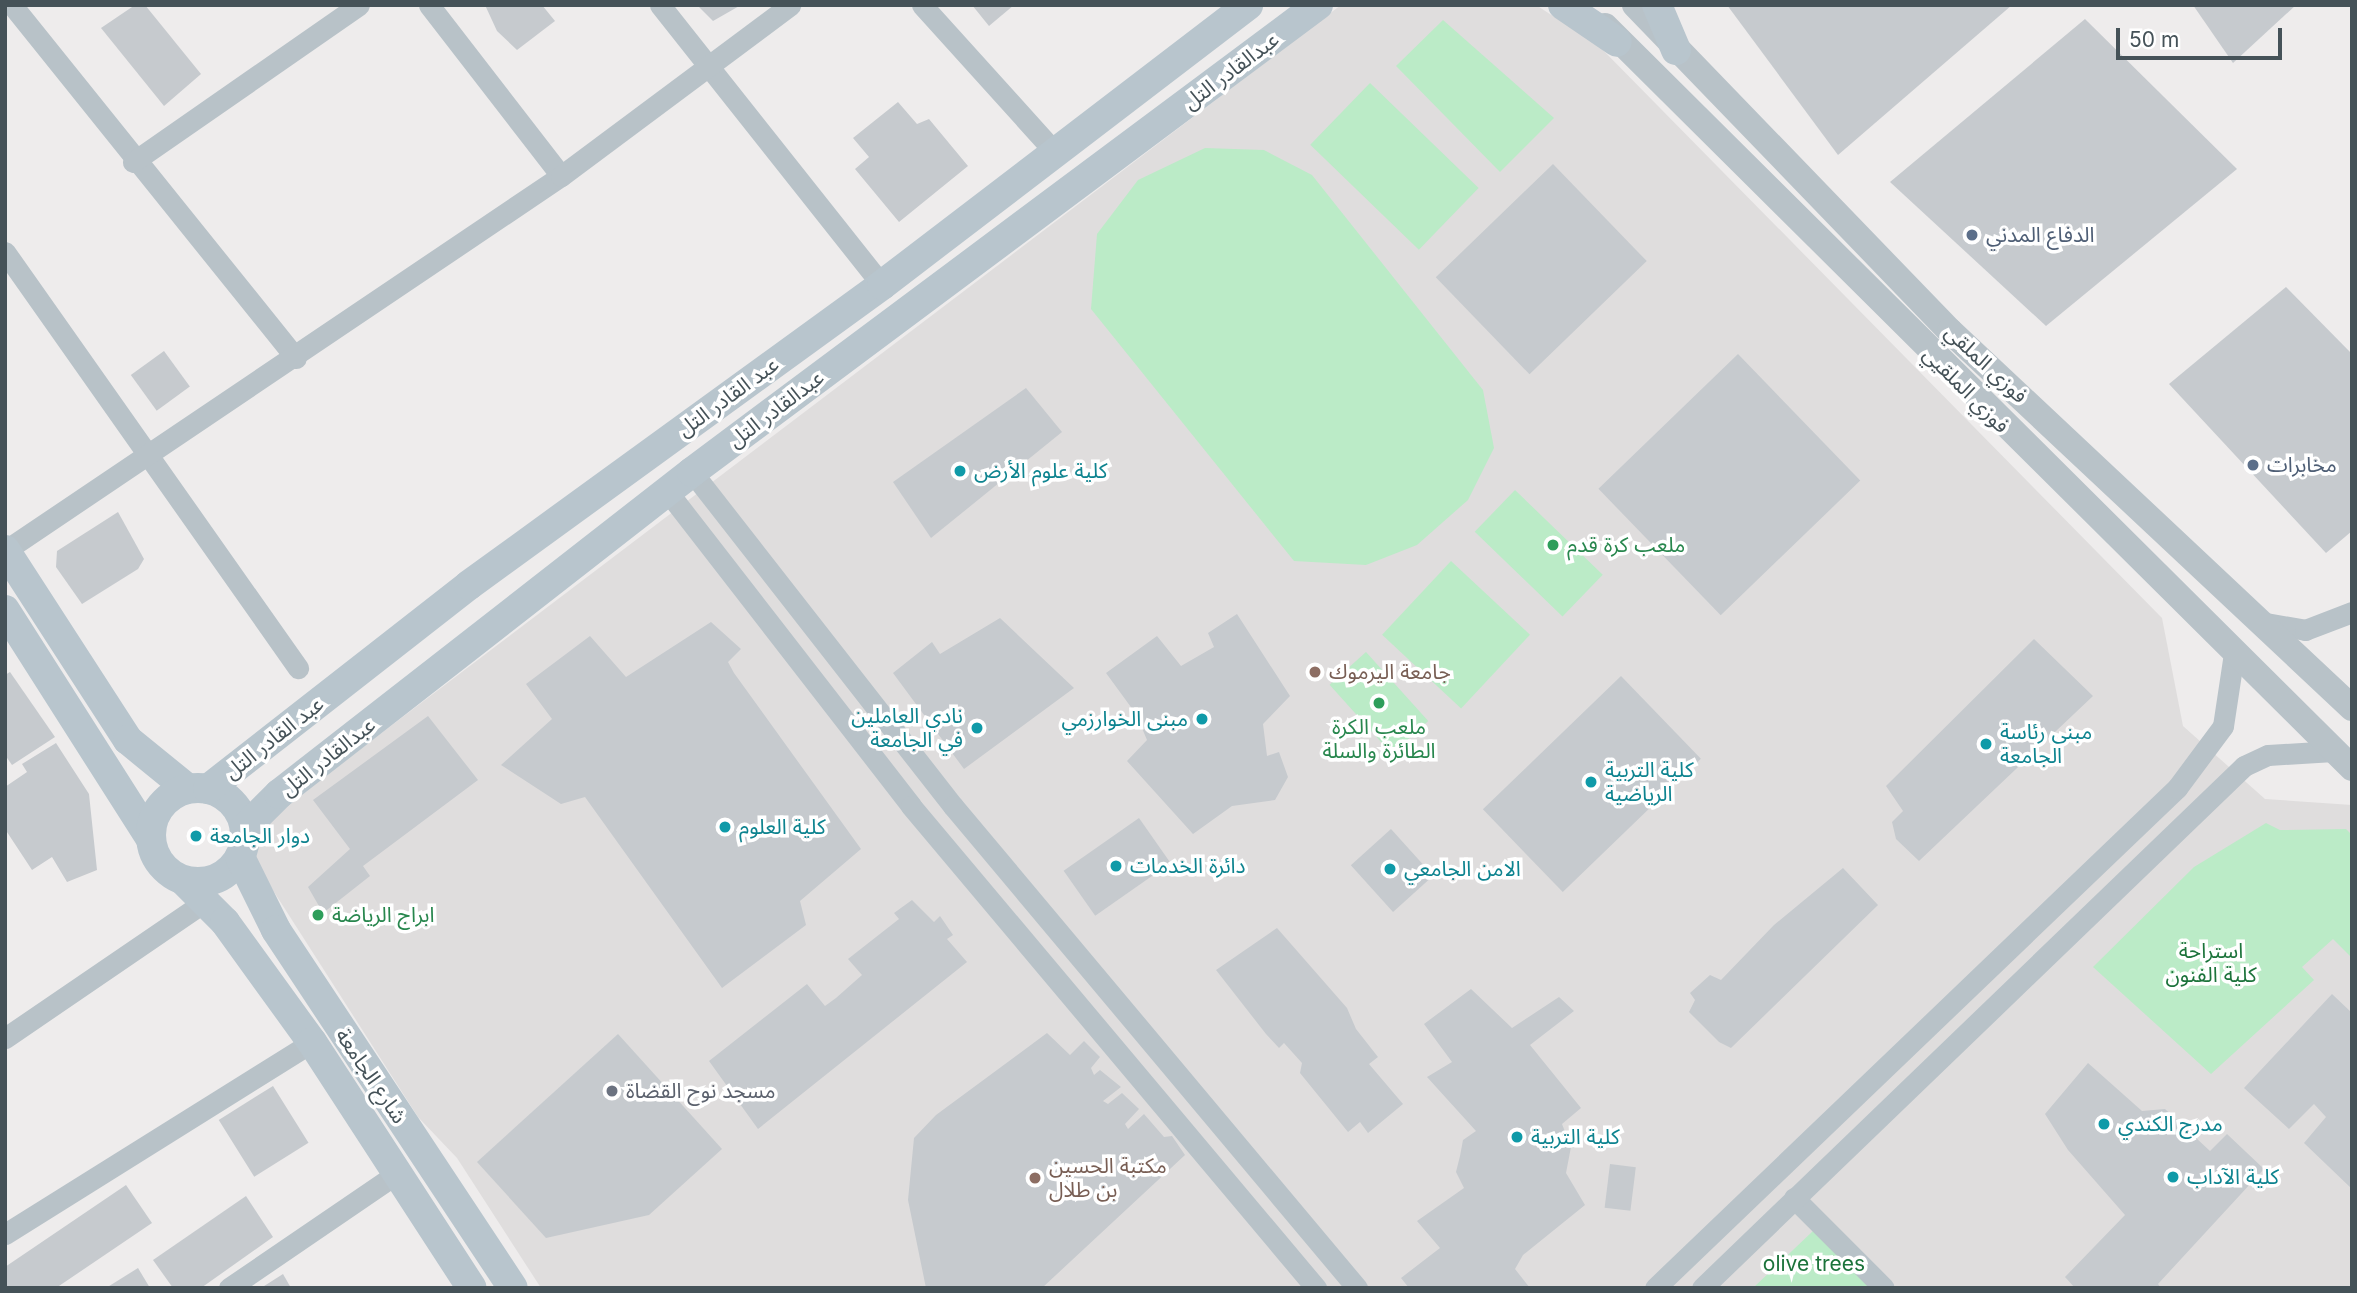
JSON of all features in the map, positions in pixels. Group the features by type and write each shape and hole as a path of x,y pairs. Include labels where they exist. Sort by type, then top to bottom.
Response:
{"main road":[{"name":"عبد القادر التل","path":"198,789 469,585 881,285 1248,5"},
{"name":"عبدالقادر التل","path":"244,828 279,794 667,491 1318,5"},
{"path":"1563,5 1617,42"},
{"path":"1657,5 1676,50"},
{"path":"5,550 128,740 198,789 232,803 244,828 240,857 216,879 194,891 160,864 150,838 8,621"},
{"path":"150,838 156,812 198,789"},
{"name":"شارع الجامعة","path":"240,857 254,892 320,1000 513,1288"},
{"name":"شارع الجامعة","path":"194,891 225,922 312,1042 472,1288"}],"street":[{"path":"133,162 359,5"},
{"path":"429,5 561,176"},
{"path":"660,5 712,64 881,285"},
{"path":"5,550 146,459 561,176 790,5"},
{"path":"922,5 1054,151"},
{"name":"فوزي الملقيي","path":"1589,5 1617,42 2343,760"},
{"name":"فوزي الملقي","path":"1635,5 1880,258 2266,623 2352,708"},
{"path":"9,6 133,162 296,358"},
{"path":"5,252 146,459 298,668"},
{"path":"1858,283 1880,258"},
{"path":"692,472 953,806 1357,1288"},
{"path":"667,491 930,827 1316,1288"},
{"path":"2266,623 2305,629 2352,612"},
{"path":"1654,1288 2177,788 2223,726 2234,653"},
{"path":"1702,1288 2199,807 2257,758 2343,760"},
{"path":"2177,788 2199,807"},
{"path":"930,827 953,806"},
{"path":"5,1038 194,891"},
{"path":"5,1234 312,1042"},
{"path":"1793,1153 1800,1170 1817,1176"},
{"path":"229,1288 399,1172"},
{"path":"1753,1192 1771,1195 1775,1216"},
{"path":"1794,1198 1884,1288"}],"shaded area":[{"name":"جامعة اليرموك","path":"1341,5 1536,5 1599,46 2162,618 2183,726 2265,799 2352,805 2352,1288 541,1288 457,1158 418,1117 276,895 255,861 255,829"}],"green space":[{"path":"1443,20 1554,118 1500,172 1396,66"},
{"path":"1370,83 1479,188 1419,250 1310,145"},
{"path":"1205,148 1264,150 1312,175 1483,390 1494,448 1468,500 1417,545 1366,565 1294,561 1091,309 1097,234 1138,180"},
{"path":"1515,490 1603,575 1562,616 1475,532"},
{"path":"1451,561 1530,635 1461,709 1382,635"},
{"name":"ملعب الكرة الطائرة والسلة","path":"1366,652 1428,721 1392,754 1330,685"},
{"name":"استراحة كلية الفنون","path":"2266,823 2280,830 2346,829 2352,835 2352,958 2333,939 2302,967 2314,980 2211,1074 2093,967 2194,867"},
{"name":"olive trees","path":"1814,1230 1876,1288 1753,1288"}],"building":[{"path":"135,5 145,5 201,74 164,106 101,28"},
{"path":"485,5 542,5 555,21 517,50 497,31"},
{"path":"697,5 741,5 713,21"},
{"path":"972,5 1014,5 989,26"},
{"path":"1727,5 2012,5 1838,155"},
{"path":"2193,5 2296,5 2233,63"},
{"path":"2085,19 2237,169 2046,326 1890,182"},
{"path":"898,102 917,124 929,119 968,166 899,222 855,169 869,157 853,138"},
{"path":"1553,164 1647,261 1530,374 1436,277"},
{"path":"2286,287 2352,354 2352,531 2326,553 2169,384"},
{"path":"164,351 190,387 157,411 131,375"},
{"path":"1738,354 1860,481 1721,615 1598,489"},
{"name":"كلية علوم الأرض","path":"1026,388 1062,432 931,538 893,482"},
{"path":"118,512 144,559 138,569 82,604 56,567 57,551"},
{"name":"مبنى الخوارزمي","path":"1237,614 1290,696 1263,724 1267,756 1279,752 1288,777 1275,800 1232,806 1193,834 1127,761 1147,740 1136,714 1106,673 1157,636 1181,666 1214,647 1208,633"},
{"name":"نادي العاملين في الجامعة","path":"1000,618 1074,688 964,769 893,673 932,642 940,654"},
{"name":"كلية العلوم","path":"711,622 741,649 728,662 734,673 861,849 800,901 806,925 722,988 585,797 561,804 501,765 552,719 526,684 590,636 626,677"},
{"name":"مبنى رئاسة الجامعة","path":"2034,639 2093,696 1919,861 1896,839 1892,822 1903,811 1886,786"},
{"path":"10,672 55,737 12,765 5,755 5,675"},
{"name":"كلية التربية الرياضية","path":"1621,676 1701,759 1563,892 1483,809"},
{"path":"428,716 478,780 363,866 370,876 323,913 308,887 350,849 313,800"},
{"path":"56,743 89,794 97,870 67,882 52,857 32,870 5,829 5,787 27,772 22,764"},
{"name":"دائرة الخدمات","path":"1139,818 1171,863 1095,916 1064,871"},
{"name":"الامن الجامعي","path":"1391,829 1433,876 1393,912 1351,865"},
{"path":"1843,868 1878,905 1731,1048 1719,1042 1689,1012 1695,1000 1690,993 1710,975 1721,980 1774,925"},
{"path":"912,900 934,922 940,916 953,935 947,939 967,962 758,1129 709,1061 807,984 825,1006 836,998 862,975 848,959 899,919 894,913"},
{"path":"1277,928 1347,1008 1356,1029 1378,1057 1369,1064 1403,1104 1368,1133 1360,1122 1348,1132 1300,1073 1302,1063 1284,1043 1279,1048 1266,1034 1216,970"},
{"name":"كلية التربية","path":"1471,989 1512,1028 1559,997 1574,1011 1530,1045 1581,1108 1562,1124 1571,1147 1566,1173 1585,1205 1523,1255 1515,1269 1530,1288 1409,1288 1401,1278 1440,1248 1417,1221 1464,1188 1456,1172 1463,1140 1476,1131 1427,1077 1452,1062 1424,1024"},
{"path":"2332,994 2352,1013 2352,1189 2304,1143 2326,1117 2314,1104 2289,1129 2244,1088"},
{"name":"مكتبة الحسين بن طلال","path":"1047,1033 1070,1055 1084,1041 1100,1057 1091,1068 1094,1075 1100,1070 1121,1087 1103,1101 1108,1104 1122,1093 1139,1109 1125,1124 1128,1129 1144,1114 1164,1137 1172,1136 1185,1155 1042,1288 926,1288 908,1200 914,1138 936,1115"},
{"name":"مسجد نوح القضاة","path":"618,1034 722,1149 649,1215 546,1238 477,1162"},
{"name":"كلية الآداب","path":"2088,1063 2142,1111 2165,1109 2210,1151 2227,1134 2264,1169 2158,1284 2161,1288 2075,1288 2065,1277 2125,1215 2068,1150 2045,1114"},
{"path":"273,1086 309,1143 254,1177 219,1120"},
{"path":"1610,1164 1636,1167 1630,1211 1605,1208"},
{"path":"126,1185 152,1223 56,1288 5,1288 5,1267"},
{"path":"246,1196 273,1237 201,1288 173,1288 153,1260"},
{"path":"138,1268 150,1288 106,1288"},
{"path":"283,1274 291,1288 261,1288"}],"place":[{"name":"الدفاع المدني","path":"1972,235"},
{"name":"مخابرات","path":"2253,465"},
{"name":"كلية علوم الأرض","path":"960,471"},
{"name":"ملعب كرة قدم","path":"1553,545"},
{"name":"جامعة اليرموك","path":"1315,672"},
{"name":"ملعب الكرة الطائرة والسلة","path":"1379,703"},
{"name":"مبنى الخوارزمي","path":"1202,719"},
{"name":"نادي العاملين في الجامعة","path":"977,728"},
{"name":"مبنى رئاسة الجامعة","path":"1986,744"},
{"name":"كلية التربية الرياضية","path":"1591,782"},
{"name":"كلية العلوم","path":"725,827"},
{"name":"دوار الجامعة","path":"196,836"},
{"name":"دائرة الخدمات","path":"1116,866"},
{"name":"الامن الجامعي","path":"1390,869"},
{"name":"ابراج الرياضة","path":"318,915"},
{"name":"مسجد نوح القضاة","path":"612,1091"},
{"name":"مدرج الكندي","path":"2104,1124"},
{"name":"كلية التربية","path":"1517,1137"},
{"name":"كلية الآداب","path":"2173,1177"},
{"name":"مكتبة الحسين بن طلال","path":"1035,1178"}]}
